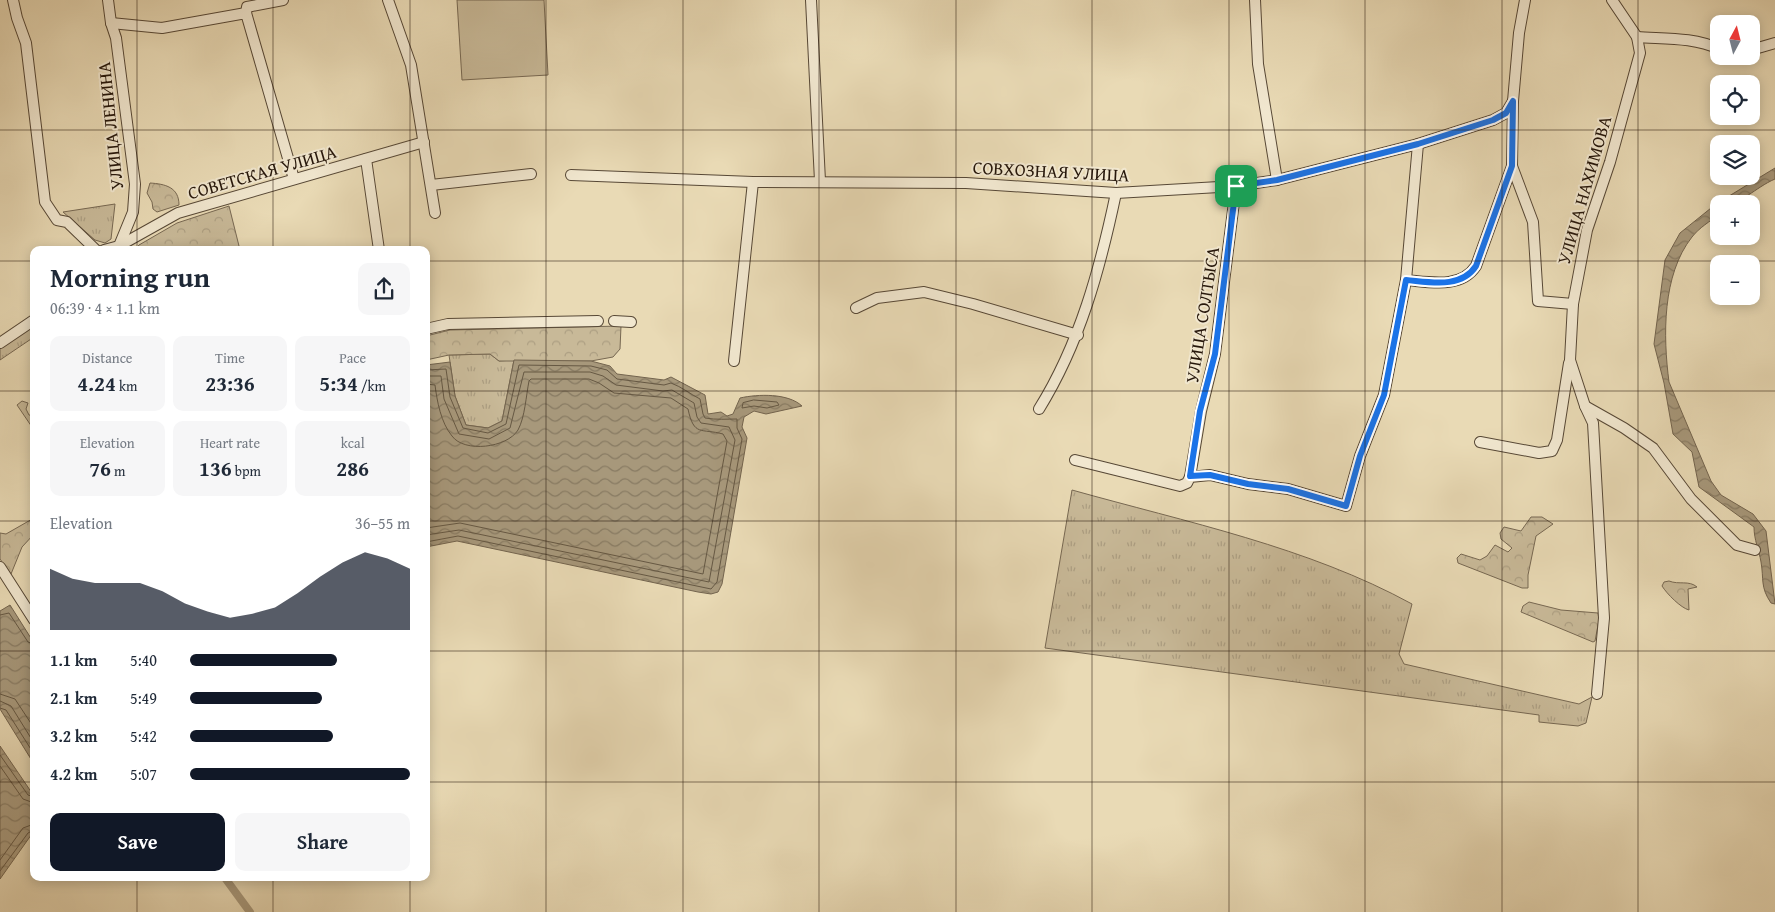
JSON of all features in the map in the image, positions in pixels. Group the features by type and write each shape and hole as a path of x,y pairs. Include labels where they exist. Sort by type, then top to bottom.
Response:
{"street":[{"path":"14,0 17,18 26,43 45,202 56,220 67,222 94,246"},
{"name":"УЛИЦА ЛЕНИНА","path":"108,0 111,24 116,38 135,184 133,212 120,246"},
{"path":"111,24 162,28 246,7 283,0"},
{"path":"388,0 411,65 435,213"},
{"path":"811,0 820,181"},
{"path":"1255,0 1258,64 1277,180"},
{"path":"1406,280 1459,281 1471,274 1476,266 1512,166 1513,101 1524,0"},
{"path":"1612,0 1638,37 1692,41 1710,45"},
{"path":"246,7 294,179"},
{"name":"УЛИЦА НАХИМОВА","path":"1596,694 1604,618 1593,423 1585,406 1570,360 1573,304 1579,259 1610,162 1640,53 1638,37"},
{"path":"1760,47 1775,43"},
{"name":"СОВХОЗНАЯ УЛИЦА","path":"571,175 753,182 966,183 1116,193 1236,186 1277,180 1418,144 1493,120 1506,113 1513,101"},
{"name":"СОВЕТСКАЯ УЛИЦА","path":"124,246 178,213 424,142"},
{"path":"1075,460 1180,486 1187,483 1190,476 1210,475 1248,484 1288,489 1346,506 1360,456 1384,395 1406,280 1418,144"},
{"path":"366,158 378,246"},
{"path":"1512,166 1533,222 1538,301 1573,304"},
{"path":"431,185 531,174"},
{"path":"734,362 753,182"},
{"name":"УЛИЦА СОЛТЫСА","path":"1190,476 1200,411 1215,354 1236,186"},
{"path":"1039,410 1078,335 1102,261 1116,193"},
{"path":"856,308 876,298 924,292 973,304 1078,335"},
{"path":"430,328 448,324 598,321"},
{"path":"614,321 631,322"},
{"path":"0,343 30,323"},
{"path":"1480,442 1539,453 1552,451 1557,440 1570,360"},
{"path":"1585,406 1624,428 1653,448 1691,499 1738,545 1755,550"},
{"path":"0,567 30,614"}],"green space":[{"path":"457,0 544,0 548,75 462,80"},
{"path":"150,183 161,184 174,190 177,194 179,205 157,212 153,209 152,202 147,193"},
{"path":"115,204 111,239 105,243 95,240 63,212"},
{"path":"229,206 239,246 138,246 177,223"},
{"path":"621,326 620,349 613,357 591,361 499,361 490,354 449,355 430,359 430,335 450,330"},
{"path":"30,328 30,340 0,360 0,348"},
{"path":"490,354 499,361 514,360 502,421 488,428 466,425 455,396 449,355"},
{"path":"22,401 28,403 26,409 30,415 30,424 17,405"},
{"path":"1072,490 1289,551 1372,584 1412,604 1399,654 1404,664 1579,704 1592,697 1586,723 1578,726 1539,722 1539,715 1045,648"},
{"path":"1531,517 1542,517 1553,524 1536,536 1528,575 1528,588 1522,588 1458,563 1457,558 1461,554 1480,560 1487,556 1495,545 1508,552 1512,548 1501,539 1500,533 1504,527 1521,531"},
{"path":"30,520 30,538 22,547 11,574 0,559 0,533 6,534"},
{"path":"1664,582 1691,584 1697,587 1688,589 1689,610 1674,600 1662,586"},
{"path":"1529,602 1561,610 1598,613 1599,620 1595,641 1593,642 1521,612 1523,606"}],"water":[{"path":"1775,168 1775,179 1747,195 1731,195 1747,185 1760,185 1760,177"},
{"path":"1710,209 1710,222 1692,237 1682,252 1670,287 1666,326 1669,382 1711,481 1721,495 1753,514 1766,531 1775,604 1771,603 1764,587 1754,527 1699,487 1692,452 1673,434 1664,383 1654,344 1665,260 1680,233"},
{"path":"514,360 591,361 610,366 617,374 664,380 671,377 705,395 708,414 721,412 727,416 733,414 740,398 755,396 781,397 802,406 766,414 754,411 744,417 742,427 747,438 722,584 718,592 711,594 457,541 430,546 430,364 450,362 455,396 466,425 488,428 502,421"},
{"path":"10,605 30,637 30,758 0,709 0,611"},
{"path":"0,746 30,790 30,837 0,879"}],"waterway":[{"path":"227,881 250,912"}],"route":[{"path":"1513,101 1512,166 1476,266 1471,274 1459,281 1430,282 1406,280 1384,395 1360,456 1346,506 1288,489 1248,484 1210,475 1190,476 1200,411 1215,354 1236,186 1277,180 1418,144 1493,120 1506,113 1513,101"}]}
